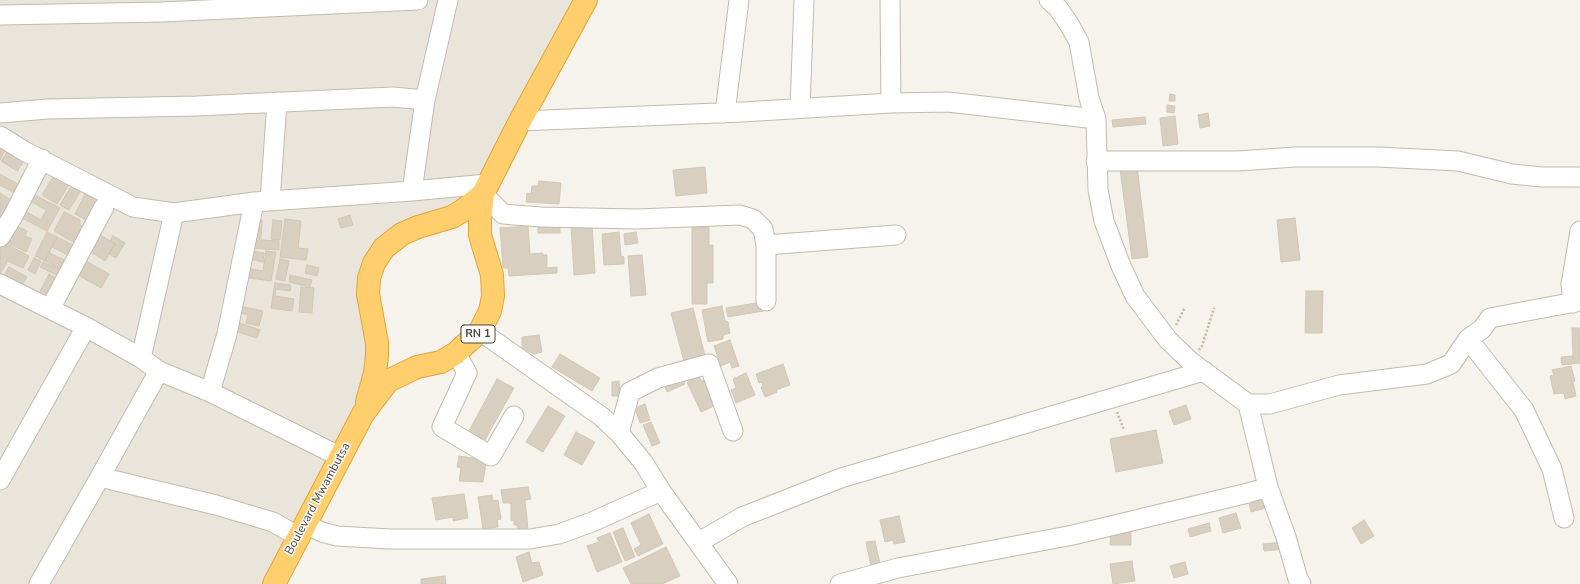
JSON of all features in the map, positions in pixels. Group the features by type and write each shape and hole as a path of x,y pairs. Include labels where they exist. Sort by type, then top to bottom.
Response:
{"highway":[{"name":"RN 1","path":"485,189 586,0"},
{"name":"Boulevard Mwambutsa","path":"274,584 363,414 388,381 417,367 441,362 456,353 480,331 490,311 493,296 492,275 480,235 480,218 485,189"},
{"name":"Boulevard Mwambutsa","path":"363,414 375,373 377,356 377,343 368,294 369,278 374,263 384,248 402,234 418,227 452,217 462,211 485,189"}],"street":[{"path":"0,15 162,6 418,0"},
{"path":"412,191 425,100 448,0"},
{"path":"725,112 739,0"},
{"path":"800,108 804,0"},
{"path":"890,0 891,102"},
{"path":"1049,0 1058,8 1079,42 1089,98 1096,119 1098,190 1104,221 1135,296 1164,334 1197,367 1248,404 1268,487 1286,537 1298,579 1301,584"},
{"path":"0,113 48,109 196,106 393,97 425,100"},
{"path":"210,392 262,201 277,102"},
{"path":"520,121 725,112 891,102 948,102 1096,119"},
{"path":"0,136 24,151 133,207 174,213 262,201 412,191 485,189 503,214 637,219 740,215 754,219 763,229 766,245 766,301"},
{"path":"1096,161 1238,161 1295,157 1378,157 1458,160 1512,174 1542,177 1580,177"},
{"path":"0,237 42,159"},
{"path":"50,310 104,208"},
{"path":"141,358 174,213"},
{"path":"1248,404 1270,404 1339,384 1427,374 1451,364 1468,339 1482,329 1490,318 1577,302 1571,284 1580,231"},
{"path":"766,245 896,235"},
{"path":"2,290 86,327 141,358 159,371 210,392 340,457"},
{"path":"0,480 86,327"},
{"path":"480,331 602,417 619,433 643,462 661,491 728,584"},
{"path":"1468,339 1524,410 1552,469 1564,518"},
{"path":"456,353 467,374 442,427 491,456 514,416"},
{"path":"619,433 630,392 658,378 709,364 733,431"},
{"path":"699,542 742,517 841,478 1197,367"},
{"path":"39,584 159,371"},
{"path":"100,477 216,505 266,520 287,529 322,532 337,536 390,539 530,539 559,534 592,522 661,491"},
{"path":"840,584 898,568 1073,536 1268,487"}],"path":[{"path":"1197,367 1214,308"}],"shaded area":[{"path":"0,0 586,0 487,184 374,263 375,373 272,584 0,584"}],"building":[{"path":"1170,94 1175,95 1175,101 1169,101"},
{"path":"1167,105 1175,106 1174,113 1167,112"},
{"path":"1208,113 1210,126 1200,128 1198,115"},
{"path":"1175,116 1178,144 1163,146 1160,118"},
{"path":"1145,117 1146,124 1113,127 1112,120"},
{"path":"0,143 7,146 0,160"},
{"path":"10,148 26,158 17,171 1,161"},
{"path":"1137,166 1148,257 1132,259 1120,169"},
{"path":"705,167 707,193 676,196 673,170"},
{"path":"0,174 23,187 18,195 0,185"},
{"path":"55,174 70,183 57,204 42,195"},
{"path":"539,181 561,183 559,204 526,202 527,193 531,194 532,186 538,186"},
{"path":"73,183 82,189 69,210 60,205"},
{"path":"0,193 16,203 11,210 0,203"},
{"path":"31,193 60,208 47,231 18,216 21,209 41,220 46,210 28,200"},
{"path":"85,194 100,202 90,222 75,214"},
{"path":"0,204 13,212 0,224"},
{"path":"64,212 80,220 80,225 87,228 81,239 76,236 73,242 54,231"},
{"path":"350,215 353,225 341,228 338,219"},
{"path":"1295,218 1300,260 1281,262 1277,220"},
{"path":"285,219 301,221 298,248 308,249 306,260 280,257"},
{"path":"253,220 262,220 261,240 279,241 279,250 251,248"},
{"path":"273,220 282,221 280,240 271,239"},
{"path":"538,223 560,223 560,233 538,233"},
{"path":"592,224 595,273 574,275 571,225"},
{"path":"15,225 27,231 25,236 32,239 26,252 6,242"},
{"path":"528,226 530,254 543,253 543,255 547,255 547,268 557,267 557,273 509,276 508,268 503,268 500,228"},
{"path":"692,227 709,227 709,245 713,245 713,283 707,283 707,304 692,304"},
{"path":"47,232 57,237 45,261 35,256"},
{"path":"619,232 621,256 624,257 624,264 604,265 602,234"},
{"path":"636,232 638,243 625,245 624,234"},
{"path":"99,234 115,244 105,261 88,250"},
{"path":"113,236 125,243 116,258 109,254 115,244 110,241"},
{"path":"57,237 75,246 70,256 52,247"},
{"path":"1,241 29,256 23,268 8,261 0,274"},
{"path":"247,250 264,253 263,262 245,258"},
{"path":"266,251 276,252 271,281 243,277 244,268 263,271"},
{"path":"49,253 69,262 65,271 45,261"},
{"path":"642,255 646,295 631,296 628,256"},
{"path":"34,258 41,261 35,274 28,270"},
{"path":"280,259 289,261 285,281 276,279"},
{"path":"84,260 109,274 101,288 76,274"},
{"path":"43,262 61,270 59,276 40,267"},
{"path":"307,265 319,268 317,276 305,273"},
{"path":"9,267 27,277 21,287 3,277"},
{"path":"49,274 57,279 48,295 40,291"},
{"path":"290,275 312,280 310,287 289,282"},
{"path":"275,283 291,285 290,291 276,289 275,296 294,299 292,311 271,308"},
{"path":"301,287 314,288 312,313 299,312"},
{"path":"1306,291 1323,291 1322,333 1305,333"},
{"path":"762,302 763,311 728,317 726,308"},
{"path":"239,306 263,311 259,326 246,323 248,315 237,312"},
{"path":"722,306 725,321 728,322 730,333 723,335 723,339 708,342 702,310"},
{"path":"693,308 706,360 685,365 671,313"},
{"path":"237,322 260,330 257,338 234,331"},
{"path":"1572,328 1580,328 1580,363 1562,365 1561,357 1573,356"},
{"path":"539,335 542,352 534,354 522,348 522,337"},
{"path":"730,340 739,366 732,368 730,362 721,366 714,346"},
{"path":"560,354 600,378 592,391 552,367"},
{"path":"783,364 790,385 776,390 777,392 765,397 761,387 763,387 762,382 759,383 756,374"},
{"path":"1571,366 1575,381 1573,382 1576,396 1565,399 1564,393 1554,394 1550,376 1554,375 1552,370"},
{"path":"746,373 755,395 736,403 731,390 736,388 733,379"},
{"path":"699,376 701,381 707,379 718,404 701,412 687,382"},
{"path":"681,377 685,384 667,392 664,384"},
{"path":"497,379 514,388 485,440 469,431"},
{"path":"619,381 620,396 612,396 612,382"},
{"path":"645,404 650,420 640,423 635,408"},
{"path":"1186,405 1191,419 1174,425 1169,411"},
{"path":"548,406 565,416 543,452 526,442"},
{"path":"651,422 660,443 652,446 643,425"},
{"path":"1156,430 1163,463 1116,472 1110,439"},
{"path":"576,432 595,442 582,465 564,455"},
{"path":"459,456 479,459 478,462 486,463 483,482 459,481 461,468 457,467"},
{"path":"528,487 531,499 525,500 528,529 518,531 517,525 514,525 514,521 511,520 511,503 503,503 501,490"},
{"path":"464,494 468,518 453,521 453,517 436,520 432,498"},
{"path":"492,495 493,501 498,500 501,519 497,520 498,527 483,529 478,497"},
{"path":"1264,499 1266,508 1251,512 1249,502"},
{"path":"1236,513 1241,528 1223,533 1219,518"},
{"path":"649,514 663,544 638,556 634,549 641,545 631,523"},
{"path":"899,516 905,542 894,544 893,540 885,542 880,520"},
{"path":"1364,520 1374,536 1361,544 1352,528"},
{"path":"1209,523 1211,531 1190,537 1188,529"},
{"path":"1111,527 1131,527 1131,545 1110,545"},
{"path":"623,528 635,557 625,561 613,532"},
{"path":"610,533 622,562 597,572 587,546 599,542 597,538"},
{"path":"875,541 880,564 871,566 866,542"},
{"path":"1284,542 1285,549 1264,551 1263,544"},
{"path":"666,547 680,576 662,584 631,584 623,568"},
{"path":"529,552 532,563 539,562 543,575 523,582 516,557"},
{"path":"1132,561 1135,581 1113,584 1110,564"},
{"path":"1185,562 1188,574 1174,578 1170,566"},
{"path":"445,576 446,584 421,584 421,579"}]}
